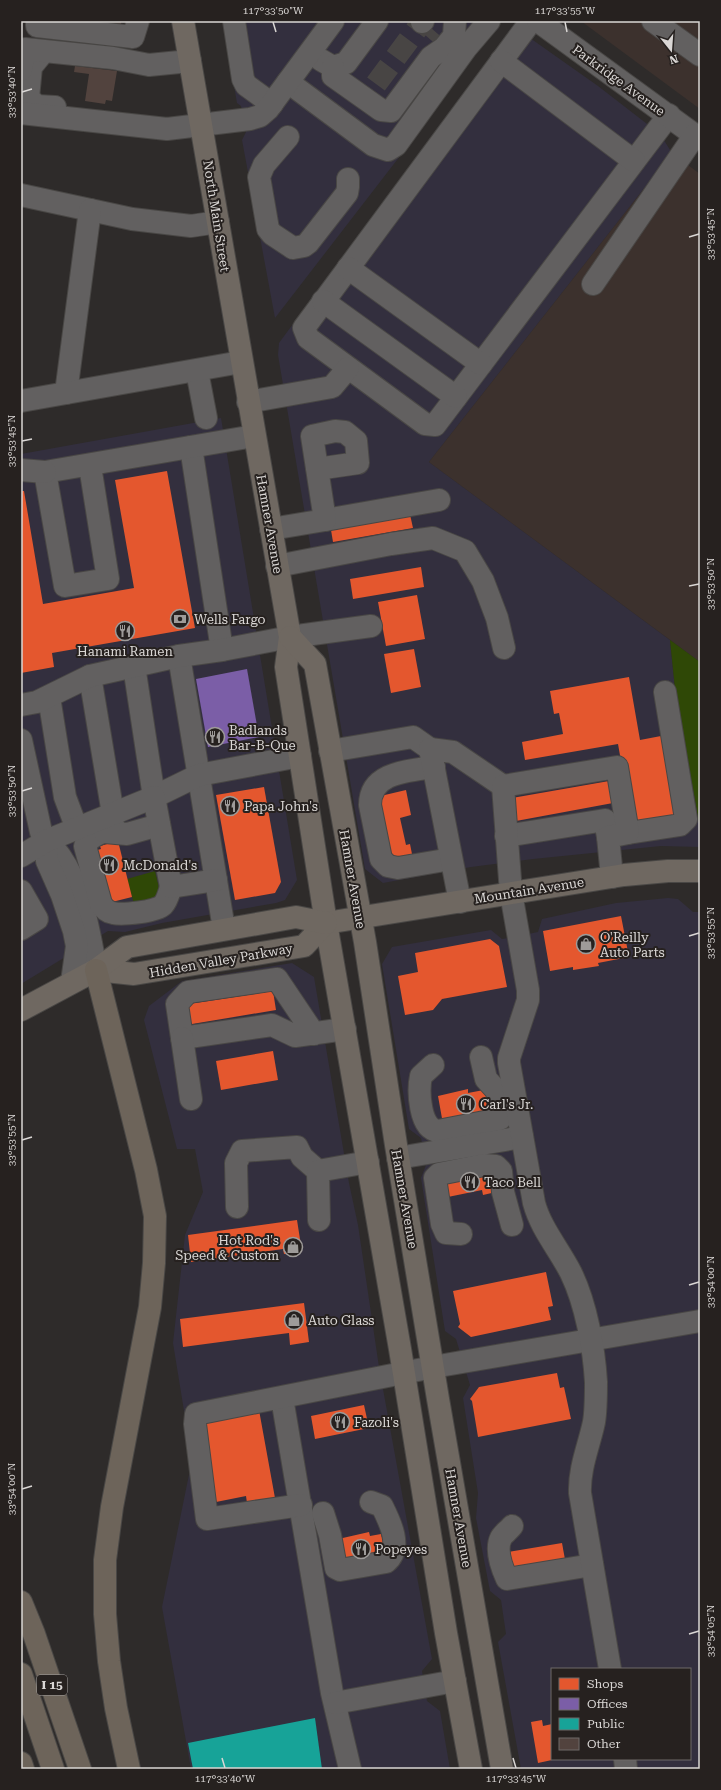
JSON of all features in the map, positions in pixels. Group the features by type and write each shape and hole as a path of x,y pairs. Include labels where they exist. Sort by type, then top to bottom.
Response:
{"highway":[{"path":"96,970 146,1170 154,1216 154,1263 150,1307 112,1506 105,1560 105,1614 109,1661 116,1708 129,1769"},
{"name":"I 15","path":"21,1602 34,1634 80,1769"},
{"path":"21,1674 52,1769"},
{"path":"21,1762 23,1769"}],"main road":[{"name":"North Main Street","path":"183,21 203,126 249,406"},
{"name":"Hamner Avenue","path":"249,406 290,637 286,667 326,923 471,1769"},
{"name":"Hamner Avenue","path":"290,637 315,664 367,957 398,1158 502,1769"},
{"name":"Mountain Avenue","path":"360,917 612,877 668,871 700,871"},
{"path":"21,1010 96,970 127,947 296,917 326,923 360,917"},
{"name":"Hidden Valley Parkway","path":"96,970 134,974 304,946 326,923"}],"street":[{"path":"37,21 37,26 133,37 138,21"},
{"path":"234,21 243,79 246,85 272,104"},
{"path":"21,112 167,130 250,119 260,116 272,104 333,21"},
{"path":"336,66 346,63 377,21"},
{"path":"288,82 373,145 388,150 396,145 466,48 489,21"},
{"path":"530,21 304,328 308,338 425,424 435,425 669,115"},
{"name":"Parkridge Avenue","path":"538,21 698,137"},
{"path":"653,21 700,55"},
{"path":"336,66 333,76 381,110 391,111 436,31"},
{"path":"21,70 25,49 113,58 149,65 190,61"},
{"path":"44,51 31,67 28,98 37,106 111,112 125,125"},
{"path":"309,53 336,66 365,86 371,88 376,84"},
{"path":"501,61 634,161"},
{"path":"288,137 264,165 259,177 268,229 272,234 293,248 304,246 308,243 347,193 348,179"},
{"path":"593,284 698,137"},
{"path":"21,195 132,220 191,226 218,222"},
{"path":"66,393 90,210"},
{"path":"348,268 481,364"},
{"path":"323,301 456,397"},
{"path":"21,401 241,362"},
{"path":"249,406 332,386 348,368"},
{"path":"197,371 206,418"},
{"path":"21,470 45,472 90,466 254,436"},
{"path":"191,447 222,650"},
{"path":"45,472 65,586 108,579 90,466"},
{"path":"317,469 325,520"},
{"path":"271,529 438,500"},
{"path":"278,566 391,544 433,538 465,551 483,581 498,618 504,648"},
{"path":"21,705 37,702 49,697 90,676 134,666 179,656 222,650 290,637 370,626"},
{"path":"179,656 200,775 224,929"},
{"path":"109,823 90,839 85,846 104,909 112,913 121,914 154,909 163,905 171,888 134,666"},
{"path":"90,676 109,823"},
{"path":"618,835 680,825 686,819 665,692"},
{"path":"49,697 65,797 77,828"},
{"path":"330,751 413,737 432,758 460,902"},
{"path":"21,740 41,832 46,841 60,856 73,880 89,929 96,970"},
{"path":"451,859 398,868 388,866 381,859 370,805 370,798 374,788 385,777 432,758 453,752 502,786 617,767 618,835 612,877"},
{"path":"109,823 127,834 200,775 300,756"},
{"path":"502,786 511,893 528,990 528,1000 509,1058 537,1214 572,1274 586,1315 596,1383 594,1422 585,1452 580,1481 580,1493 610,1668"},
{"path":"21,856 46,841 77,828 109,823 157,811"},
{"path":"506,836 605,820 618,835"},
{"path":"46,841 47,861 70,917 77,946 72,982"},
{"path":"171,888 216,880"},
{"path":"21,929 37,918 24,896 56,882"},
{"path":"234,958 241,984"},
{"path":"191,1099 176,1004 188,992 277,979 314,1034"},
{"path":"182,1038 272,1025 295,1036 345,1029"},
{"path":"433,1065 420,1076 418,1090 426,1123 434,1130 438,1131 500,1119 499,1099 496,1090 486,1079 481,1057"},
{"path":"398,1158 522,1137"},
{"path":"237,1207 236,1163 242,1151 297,1147 302,1157 318,1172 319,1220"},
{"path":"318,1172 368,1162"},
{"path":"461,1234 446,1233 442,1224 435,1178 439,1174 484,1165 496,1166 500,1171 503,1192 512,1225"},
{"path":"301,1505 207,1519 195,1424 196,1414 433,1367 700,1321"},
{"path":"282,1398 335,1703 350,1769"},
{"path":"323,1513 330,1535 336,1568 340,1570 386,1562 392,1557 395,1549 390,1522 382,1506 371,1502"},
{"path":"512,1526 501,1538 499,1550 503,1571 507,1579 592,1565"},
{"path":"335,1703 455,1681"}],"shaded area":[{"path":"223,21 495,21 499,28 487,39 417,134 275,318 242,140 246,132 241,106 237,103"},
{"path":"581,21 700,21 700,109 589,27"},
{"path":"513,26 598,86 660,134 672,153 429,462 670,640 675,689 700,828 700,847 661,846 533,859 471,867 383,883 365,869 278,355 279,343"},
{"path":"672,153 700,174 700,662 429,462"},
{"path":"221,418 297,880 285,900 276,903 162,923 125,932 108,931 21,984 21,454"},
{"path":"668,898 678,899 693,912 700,912 700,1767 694,1769 521,1769 498,1642 506,1634 501,1600 490,1591 476,1518 478,1493 463,1398 470,1385 456,1339 445,1331 421,1178 426,1165 421,1138 409,1129 382,964 392,947 491,930 502,939 509,938 538,932 542,919 616,903"},
{"path":"292,963 314,977 349,1183 358,1225 379,1367 432,1659 422,1671 427,1701 440,1711 450,1769 191,1769 162,1607 192,1460 173,1343 185,1235 203,1192 195,1149 177,1149 144,1020 149,1006 182,981"}],"green space":[{"path":"670,640 700,662 700,828 675,689"},
{"path":"155,871 161,896 134,904 127,879"}],"building: Shops":[{"path":"167,471 195,628 52,653 54,667 21,673 21,491 24,491 43,604 134,588 115,480"},
{"path":"409,510 413,528 333,542 330,524"},
{"path":"421,567 424,587 353,599 350,579"},
{"path":"417,595 425,639 386,646 378,602"},
{"path":"414,649 421,687 391,693 384,654"},
{"path":"629,677 640,740 661,736 677,821 633,829 618,744 525,760 522,742 563,734 559,713 554,714 550,691"},
{"path":"609,781 613,803 516,821 512,798"},
{"path":"264,787 281,882 275,893 235,900 216,795"},
{"path":"406,790 411,815 400,818 406,845 410,844 412,854 386,860 372,798"},
{"name":"McDonald's","path":"118,841 132,897 104,904 90,852 101,849 100,846"},
{"name":"O'Reilly Auto Parts","path":"621,916 629,957 598,963 599,966 573,970 573,967 550,971 543,931"},
{"path":"490,939 499,946 507,987 442,999 433,1010 405,1015 398,976 418,972 415,953"},
{"path":"273,991 276,1010 186,1025 183,1005"},
{"path":"273,1051 278,1080 221,1090 216,1061"},
{"name":"Carl's Jr.","path":"468,1089 468,1093 489,1089 495,1116 443,1124 438,1096"},
{"name":"Taco Bell","path":"489,1168 496,1192 483,1195 482,1190 443,1198 439,1179"},
{"path":"297,1220 302,1252 284,1254 283,1249 191,1262 188,1235"},
{"path":"546,1272 553,1306 548,1307 551,1320 471,1337 458,1327 460,1324 453,1291"},
{"path":"304,1303 309,1342 290,1345 289,1333 183,1347 180,1319"},
{"path":"557,1373 560,1388 564,1387 571,1419 478,1437 472,1401 470,1399 479,1387"},
{"name":"Fazoli's","path":"364,1405 369,1428 315,1439 311,1416"},
{"path":"259,1410 275,1498 247,1503 246,1496 216,1502 202,1424"},
{"name":"Popeyes","path":"369,1532 370,1536 381,1534 387,1557 340,1564 334,1540"},
{"path":"562,1543 566,1565 512,1574 508,1552"},
{"path":"542,1720 543,1726 551,1724 552,1760 538,1763 531,1722"}],"building: Offices":[{"path":"247,669 259,737 208,747 196,679"}],"building: Public":[{"path":"315,1718 322,1769 193,1769 188,1743"}],"building: Other":[{"path":"66,21 121,21 121,30"},
{"path":"75,66 117,71 112,101 106,100 105,104 85,101 89,74 74,72"}],"tunnel":[{"path":"376,84 422,22"},
{"path":"432,41 438,34"}],"place":[{"name":"Wells Fargo","path":"180,619"},
{"name":"Hanami Ramen","path":"125,631"},
{"name":"Badlands Bar-B-Que","path":"215,737"},
{"name":"Papa John's","path":"230,806"},
{"name":"McDonald's","path":"109,865"},
{"name":"O'Reilly Auto Parts","path":"586,944"},
{"name":"Carl's Jr.","path":"466,1104"},
{"name":"Taco Bell","path":"470,1182"},
{"name":"Hot Rod's Speed & Custom","path":"293,1247"},
{"name":"Auto Glass","path":"294,1320"},
{"name":"Fazoli's","path":"340,1422"},
{"name":"Popeyes","path":"361,1549"}]}
